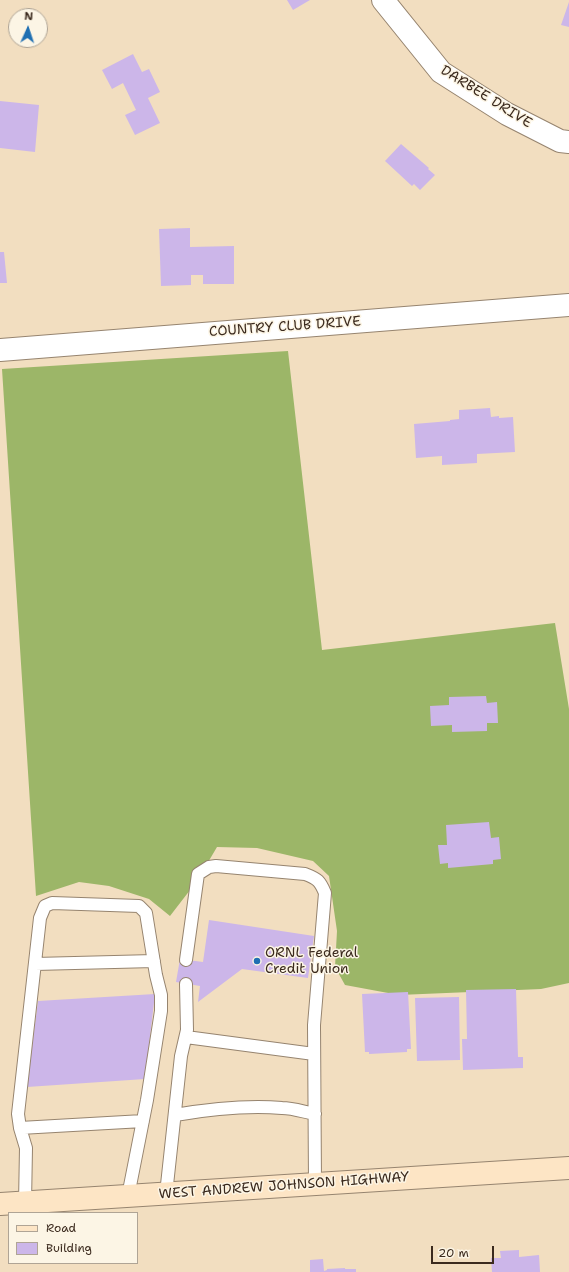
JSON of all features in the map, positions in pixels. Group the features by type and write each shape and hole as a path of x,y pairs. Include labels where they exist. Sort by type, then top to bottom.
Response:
{"main road":[{"name":"WEST ANDREW JOHNSON HIGHWAY","path":"0,1204 569,1168"}],"street":[{"name":"DARBEE DRIVE","path":"383,0 441,72 507,114 560,141 569,142"},
{"name":"COUNTRY CLUB DRIVE","path":"0,350 569,305"}],"lane":[{"path":"186,960 198,874 209,867 216,866 305,874 316,878 321,884 325,893 314,1025 315,1183"},
{"path":"25,1203 26,1148 20,1128 18,1114 40,918 45,906 52,903 139,906 146,913 161,995 161,1011 143,1121 128,1196"},
{"path":"35,964 154,961"},
{"path":"166,1194 181,1056 187,1030 186,984"},
{"path":"186,1037 314,1054"},
{"path":"175,1115 253,1106 283,1108 315,1114"},
{"path":"20,1128 143,1121"}],"green space":[{"path":"288,351 322,650 555,623 569,709 569,983 541,989 399,995 345,985 335,967 337,931 329,876 313,861 257,848 217,847 197,881 170,916 149,899 109,886 79,882 36,896 2,369"}],"building":[{"path":"287,0 310,0 293,10"},
{"path":"569,2 569,27 561,25"},
{"path":"133,54 142,72 149,69 160,92 148,98 160,123 135,135 125,115 136,110 123,83 112,89 102,70"},
{"path":"0,101 39,105 35,152 0,148"},
{"path":"401,144 435,175 420,190 414,184 412,186 385,161"},
{"path":"190,228 190,247 234,246 234,284 203,284 203,275 191,275 191,285 161,286 159,229"},
{"path":"0,252 4,252 7,283 0,283"},
{"path":"490,408 491,417 513,417 515,452 477,454 477,463 442,465 442,456 416,458 414,424 450,421 459,419 459,410"},
{"path":"486,696 487,703 497,702 498,723 487,723 487,731 452,732 452,725 431,726 430,706 449,705 449,697"},
{"path":"489,822 491,838 499,837 501,859 493,860 493,864 448,868 448,863 440,864 438,845 447,845 446,825"},
{"name":"ORNL Federal Credit Union","path":"209,920 314,936 308,978 242,969 198,1002 200,986 176,982 180,959 203,962"},
{"path":"516,989 518,1057 523,1057 523,1068 463,1070 462,1039 467,1039 466,990"},
{"path":"408,992 411,1049 407,1049 407,1052 369,1054 369,1052 365,1052 362,994"},
{"path":"155,994 145,1079 27,1087 38,1001"},
{"path":"459,997 460,1060 417,1061 415,998"},
{"path":"519,1250 519,1257 539,1255 540,1272 492,1272 491,1258 501,1258 500,1251"},
{"path":"323,1259 324,1271 327,1269 345,1268 356,1269 356,1272 310,1272 310,1260"}],"place":[{"name":"ORNL Federal Credit Union","path":"257,961"}]}
